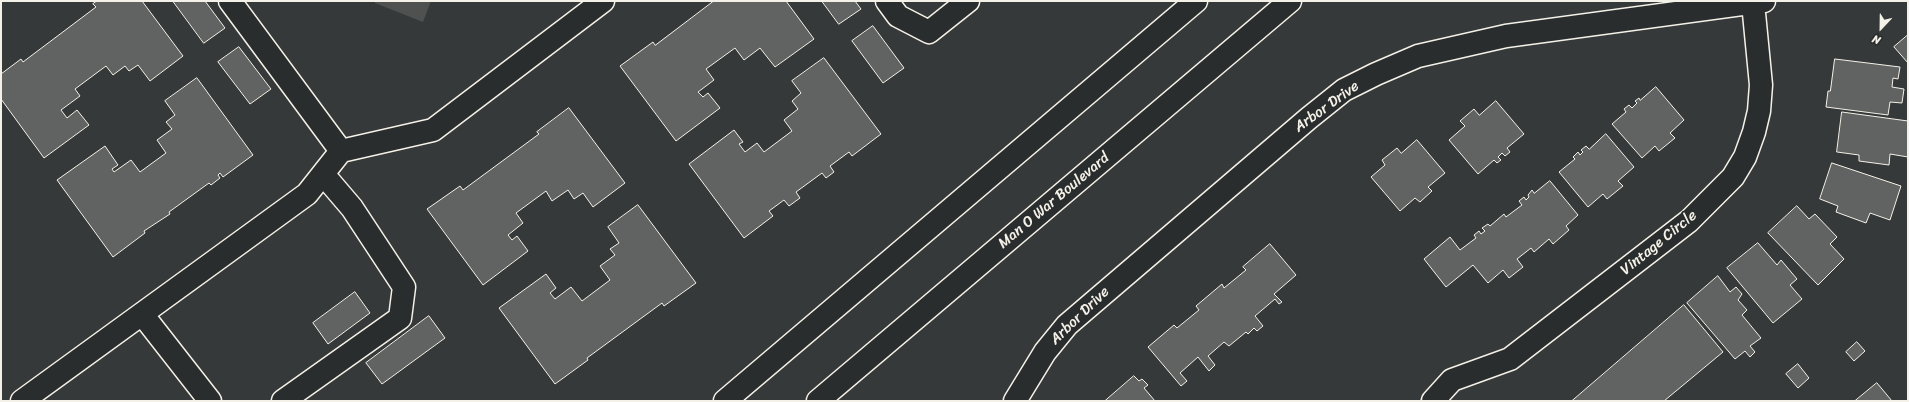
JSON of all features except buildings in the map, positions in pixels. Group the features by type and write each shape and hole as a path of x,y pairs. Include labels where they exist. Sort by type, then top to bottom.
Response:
{"street":[{"path":"230,1 341,151"},
{"path":"22,401 307,194 341,151 433,130 603,1"},
{"path":"887,1 898,16 929,32 968,1"},
{"path":"724,401 1196,1"},
{"name":"Man O War Boulevard","path":"818,401 1290,1"},
{"name":"Arbor Drive","path":"1016,401 1045,352 1067,325 1309,118 1344,90 1418,56 1506,36 1758,2"},
{"name":"Vintage Circle","path":"1433,401 1452,380 1510,359 1689,221 1733,177 1745,157 1754,132 1759,111 1760,85 1758,2"},
{"path":"283,401 400,318 404,287 352,208 324,174"},
{"path":"142,314 210,401"}],"shaded area":[{"path":"375,1 431,1 423,22 375,3"}]}
